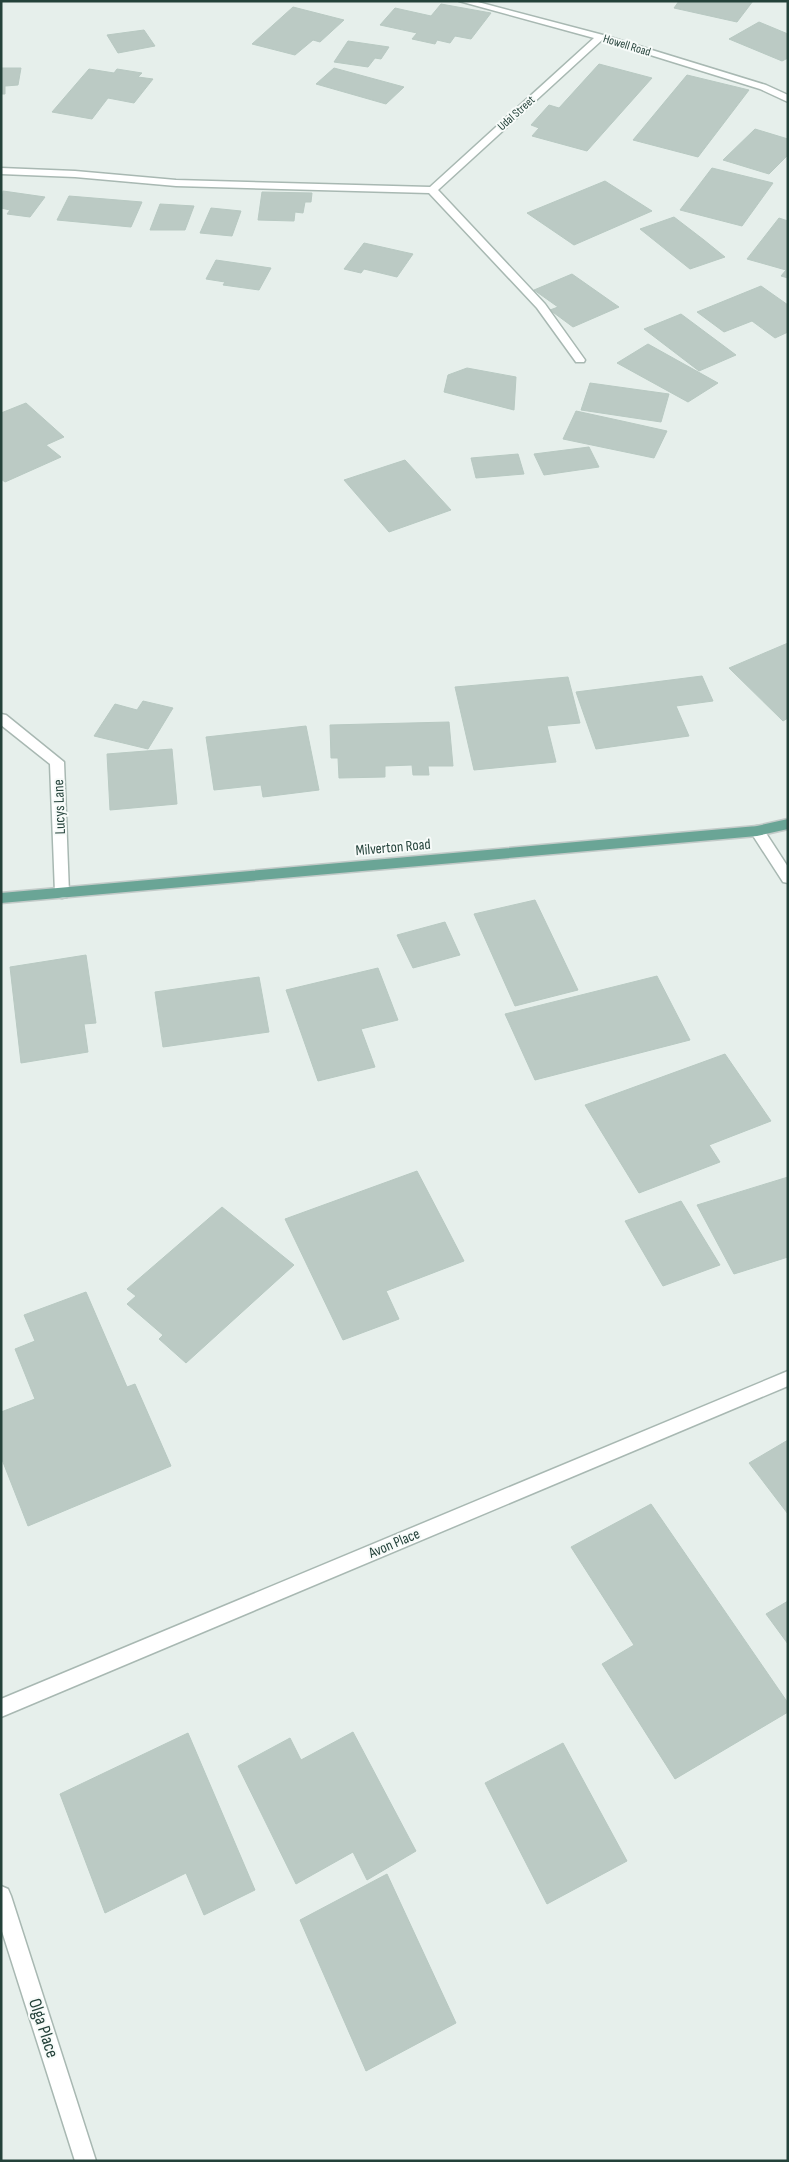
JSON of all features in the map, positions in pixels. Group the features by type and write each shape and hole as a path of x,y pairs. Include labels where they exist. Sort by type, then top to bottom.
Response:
{"main road":[{"name":"Milverton Road","path":"1,898 757,831 788,824"}],"street":[{"name":"Howell Road","path":"463,1 600,37 763,88 788,99"},
{"name":"Udal Street","path":"432,190 600,37"},
{"path":"1,171 74,174 176,183 432,190 541,306 580,360"},
{"name":"Lucys Lane","path":"1,718 57,762 62,893"},
{"path":"757,831 788,878"},
{"name":"Avon Place","path":"1,1708 788,1378"},
{"name":"Olga Place","path":"1,1896 86,2161"}],"building":[{"path":"679,1 753,1 737,22 674,8"},
{"path":"441,4 491,13 471,39 455,36 450,43 437,40 435,44 412,39 417,33 380,25 395,8 431,16"},
{"path":"293,7 344,20 320,42 313,40 295,55 252,44"},
{"path":"759,22 788,34 788,58 782,61 729,39"},
{"path":"144,30 155,46 118,53 107,35"},
{"path":"348,41 389,47 381,59 375,58 368,67 334,62"},
{"path":"599,64 652,78 587,151 532,136 539,128 531,125 549,105 559,108"},
{"path":"1,68 21,68 18,85 5,86 5,94 1,94"},
{"path":"334,68 404,87 386,104 316,84"},
{"path":"89,69 114,73 117,69 142,73 138,77 153,79 134,103 108,98 92,119 52,112"},
{"path":"687,75 749,90 698,157 633,140"},
{"path":"755,129 788,139 788,155 769,174 723,160"},
{"path":"712,168 773,183 742,226 680,210"},
{"path":"605,181 652,211 574,245 527,213"},
{"path":"3,191 45,197 30,217 7,214 10,210 1,208"},
{"path":"262,192 312,193 311,202 305,202 303,213 295,212 294,221 258,220"},
{"path":"69,196 142,202 131,227 57,220"},
{"path":"160,204 194,206 185,230 150,230"},
{"path":"211,208 241,211 232,236 200,233"},
{"path":"674,217 725,257 690,269 640,229"},
{"path":"779,218 788,221 788,278 781,276 786,270 747,259"},
{"path":"364,243 413,254 397,277 364,269 361,273 344,269"},
{"path":"216,260 271,268 259,290 223,285 225,282 206,279"},
{"path":"572,274 619,307 573,327 550,310 558,307 534,290"},
{"path":"761,286 788,305 788,332 775,338 752,321 724,332 697,312"},
{"path":"681,314 736,355 699,371 644,329"},
{"path":"648,344 718,383 688,402 617,363"},
{"path":"467,368 516,377 514,410 444,392 448,375"},
{"path":"590,383 669,394 661,422 581,410"},
{"path":"26,403 64,437 46,445 61,457 5,482 1,479 1,413"},
{"path":"576,411 667,431 654,458 563,439"},
{"path":"589,447 599,467 544,475 534,454"},
{"path":"518,454 524,474 476,478 471,458"},
{"path":"405,460 451,510 389,532 344,480"},
{"path":"788,643 788,718 783,721 729,668"},
{"path":"702,676 713,701 676,706 689,736 596,749 576,692"},
{"path":"568,677 580,723 547,726 556,762 474,770 455,687"},
{"path":"143,701 173,708 148,749 94,736 115,704 137,710"},
{"path":"449,722 453,766 428,766 429,775 413,775 412,765 385,766 385,777 339,778 338,758 331,758 330,725"},
{"path":"306,726 319,790 263,797 261,785 214,790 206,737"},
{"path":"172,749 177,804 110,810 107,754"},
{"path":"535,900 578,990 515,1006 474,914"},
{"path":"445,922 460,955 413,968 397,935"},
{"path":"86,955 96,1023 84,1024 88,1052 21,1063 10,967"},
{"path":"378,968 398,1020 361,1029 375,1067 318,1081 286,990"},
{"path":"657,976 690,1040 535,1080 505,1014"},
{"path":"259,977 269,1032 163,1047 155,992"},
{"path":"725,1054 771,1121 709,1145 720,1162 639,1193 585,1105"},
{"path":"417,1171 464,1261 386,1291 399,1319 343,1340 285,1219"},
{"path":"788,1177 788,1257 734,1274 697,1205"},
{"path":"681,1201 720,1265 663,1286 625,1221"},
{"path":"222,1207 294,1265 186,1363 159,1339 163,1335 127,1304 136,1296 127,1289"},
{"path":"86,1292 127,1387 135,1384 171,1466 28,1526 1,1457 1,1412 35,1399 15,1349 35,1341 24,1315"},
{"path":"788,1440 788,1514 749,1463"},
{"path":"651,1504 788,1703 788,1712 675,1779 602,1664 634,1645 571,1547"},
{"path":"788,1601 788,1644 766,1614"},
{"path":"353,1732 416,1851 367,1880 353,1852 296,1884 238,1766 290,1738 301,1760"},
{"path":"188,1733 255,1890 204,1915 186,1873 105,1913 60,1794"},
{"path":"563,1743 627,1861 547,1904 485,1783"},
{"path":"387,1874 456,2023 366,2071 300,1920"}]}
